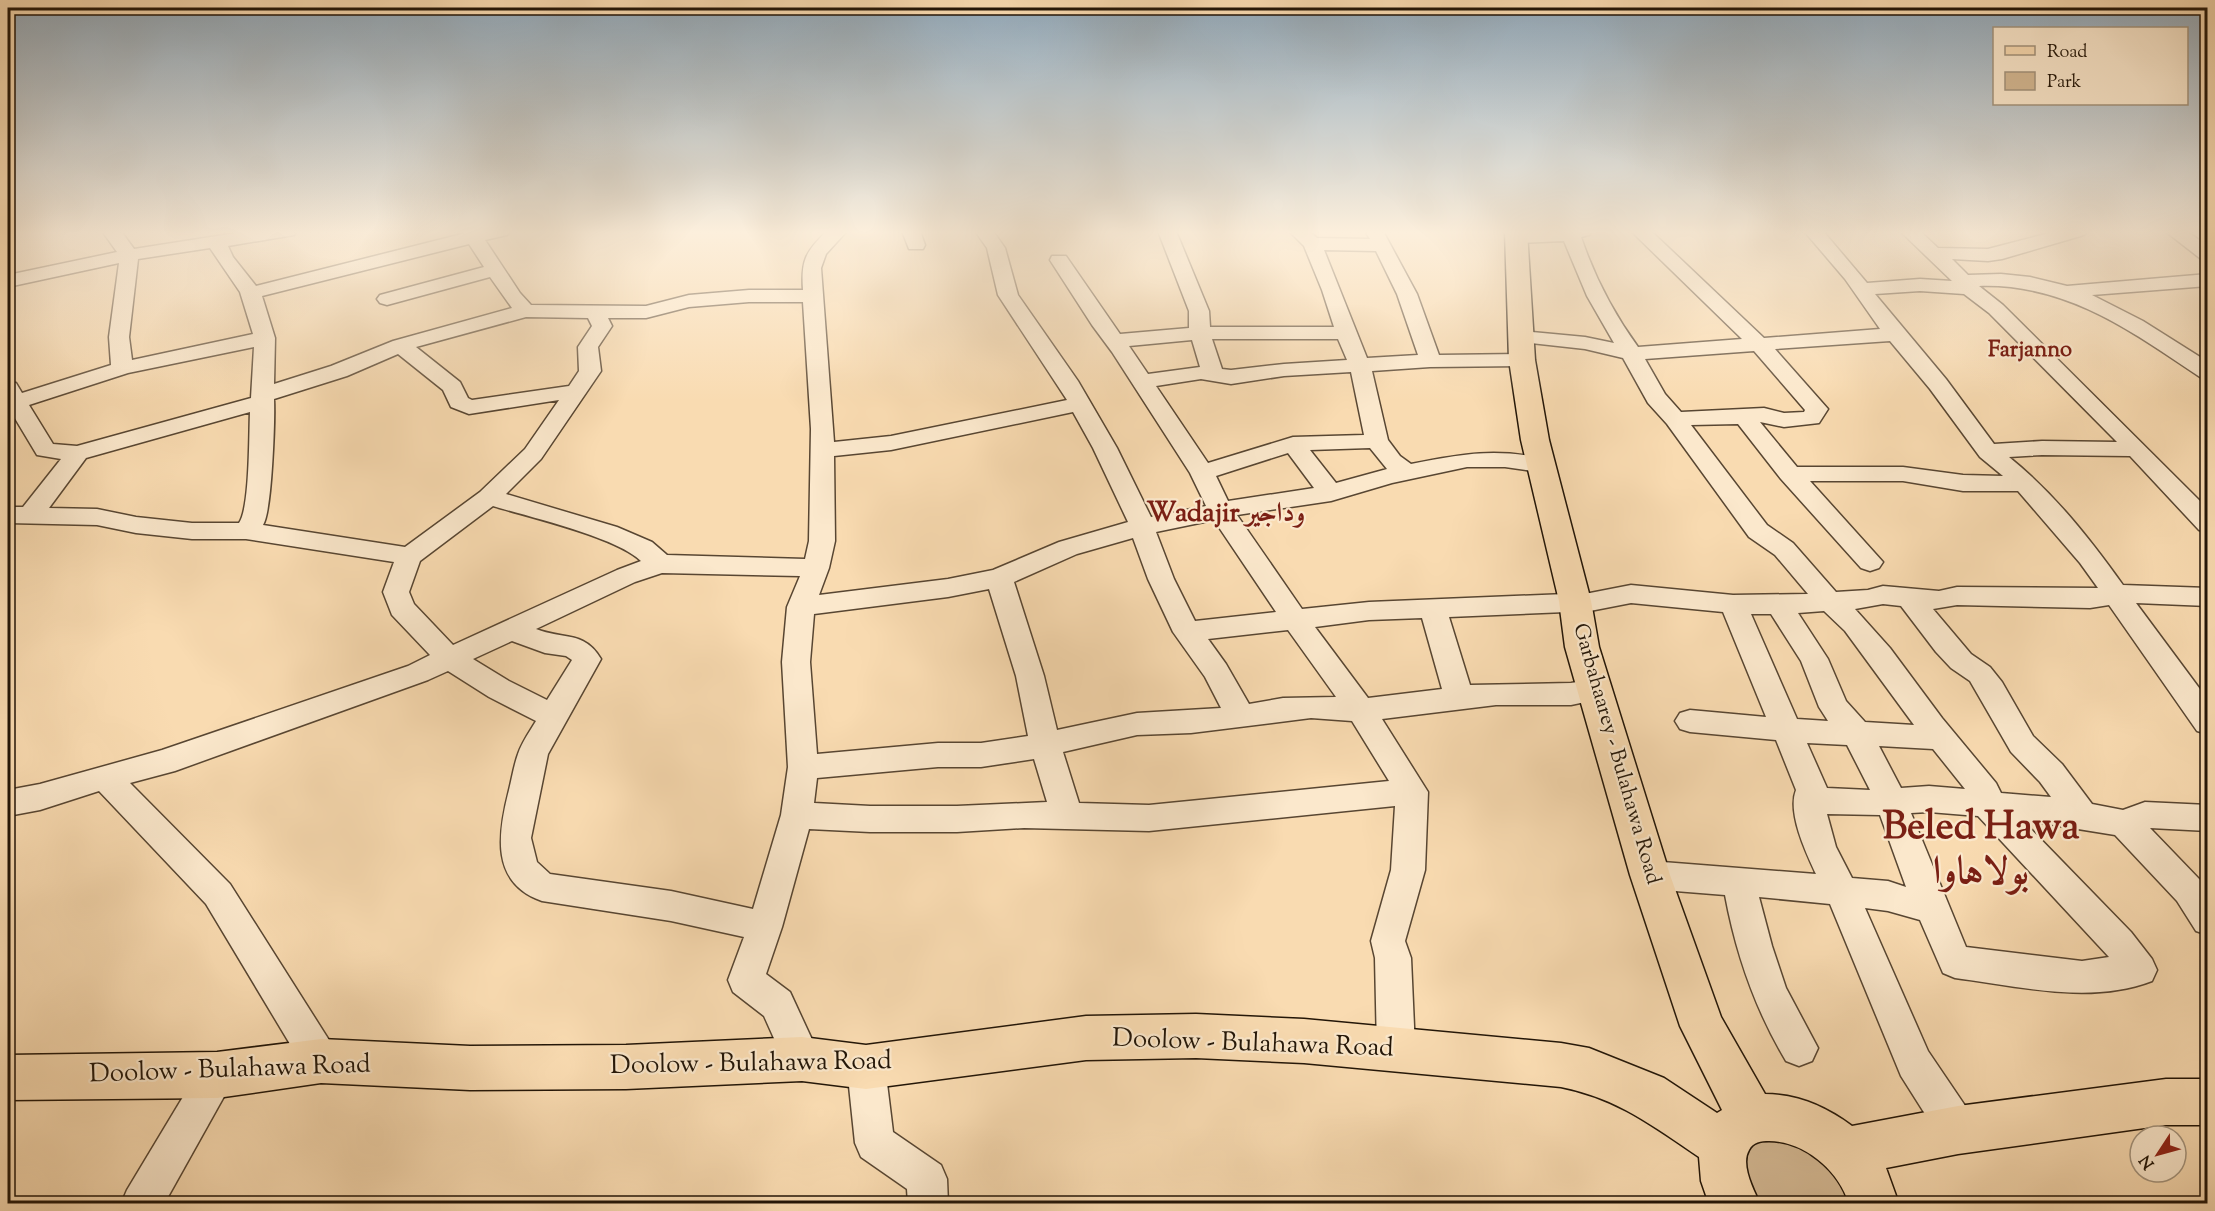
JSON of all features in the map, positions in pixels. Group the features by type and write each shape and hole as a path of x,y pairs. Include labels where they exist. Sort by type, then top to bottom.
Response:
{"main road":[{"name":"Garbahaarey - Bulahawa Road","path":"1519,288 1522,349 1540,465 1546,479 1575,601 1582,647 1650,875 1738,1132"},
{"name":"Doolow - Bulahawa Road","path":"8,1078 217,1075 321,1061 482,1068 626,1067 802,1059 866,1067 1086,1038 1196,1036 1304,1041 1561,1065 1589,1070 1738,1132"},
{"path":"1845,1152 1958,1130 2166,1102 2208,1102"},
{"path":"1735,1203 1729,1193 1722,1168 1738,1132 1774,1116 1800,1122 1825,1135 1845,1152 1862,1173 1874,1203"}],"street":[{"path":"123,368 119,337 125,288"},
{"path":"246,531 255,519 265,338 247,288"},
{"path":"250,293 272,288"},
{"path":"387,299 430,288"},
{"path":"507,288 525,311"},
{"path":"802,1059 777,1004 746,980 765,927 797,815 802,767 796,662 801,607 816,568 822,541 822,450 813,288"},
{"path":"1006,288 1008,295 1079,404 1135,508 1161,579 1187,632 1216,670 1241,717"},
{"path":"1077,288 1202,473 1221,511 1295,620 1361,710 1412,792 1408,870 1388,941 1393,958 1396,1049"},
{"path":"1190,288 1199,311 1200,333 1213,374"},
{"path":"1331,288 1360,366 1377,441 1392,462 1406,472"},
{"path":"1404,288 1430,361"},
{"path":"1595,288 1648,386 1758,531 1784,549 1829,601 1855,624 1881,655 1940,738 1985,792 1989,806 2119,943 2139,970 2082,977 1956,962 1932,909 1883,782 1856,733 1834,707 1814,659 1779,605"},
{"path":"1675,419 1764,415 1784,420 1802,420 1810,418 1817,409 1760,345 1699,288"},
{"path":"1862,289 1884,288"},
{"path":"1970,288 1996,309 2208,524"},
{"path":"2041,288 2084,299 2127,321 2208,372"},
{"path":"2064,292 2127,288"},
{"path":"1862,289 1895,334 1938,384 1988,452 2045,505 2117,594 2208,723"},
{"path":"265,338 123,368 10,398 45,450 78,453 263,398 339,372 400,345 525,311 646,312 689,301 749,296 813,296"},
{"path":"554,716 499,689 448,657 402,608 396,591 409,557 489,497 533,454 590,371 588,347 602,326 596,313"},
{"path":"1115,341 1200,333 1346,333"},
{"path":"1141,382 1188,374 1231,377 1284,370 1430,361 1585,343 1632,354 1895,334"},
{"path":"400,345 452,387 459,402 469,407 526,397 574,392"},
{"path":"822,450 891,443 1079,404"},
{"path":"1744,417 1789,474 1870,562"},
{"path":"1202,473 1293,444 1377,441"},
{"path":"1293,444 1331,493"},
{"path":"1988,452 2042,448 2136,449"},
{"path":"19,515 78,453"},
{"path":"801,607 871,596 948,588 999,578 1068,548 1141,528 1303,495 1331,493 1373,479 1467,460 1504,460 1540,465"},
{"path":"1789,474 1903,474 1963,483 2023,484"},
{"path":"489,497 608,533 643,548 660,564"},
{"path":"19,515 98,517 136,525 192,531 246,531 409,557"},
{"path":"8,803 40,797 186,755 418,672 626,576 660,564 816,568"},
{"path":"999,578 1030,676 1045,745 1067,816"},
{"path":"1187,632 1230,625 1369,611 1523,606 1575,601 1590,603 1630,594 1733,604 1779,605 1868,599 1883,595 1939,600 1957,596 2091,599 2117,594 2174,593 2208,597"},
{"path":"1908,597 1946,645 1961,661 1980,674 1992,690 1998,705 2022,744 2051,773 2083,817"},
{"path":"1733,604 1812,790 1808,800 1820,848 1842,892 1857,934 1877,972 1914,1063 1958,1130"},
{"path":"1433,609 1458,697"},
{"path":"510,629 545,643 574,646 582,651 587,659 533,754 520,805 515,838 522,869 542,887 671,906 765,927"},
{"path":"802,767 938,755 981,755 1045,745 1137,724 1241,717 1283,709 1311,707 1361,710 1416,705 1458,697 1496,694 1571,694 1594,690"},
{"path":"1690,722 1940,738"},
{"path":"105,777 218,894 321,1061"},
{"path":"797,815 870,819 1067,816 1149,818 1412,792"},
{"path":"1808,800 1890,802 1929,799 2049,810 2124,823 2145,815 2208,818"},
{"path":"2124,823 2189,891 2208,920"},
{"path":"1650,875 1739,881 1888,896 1932,909"},
{"path":"1739,881 1748,928 1763,976 1788,1031 1799,1048"},
{"path":"866,1067 875,1143 927,1179 928,1203"},
{"path":"141,1203 217,1075"}],"green space":[{"path":"1771,1136 1825,1155 1855,1203 1754,1203 1743,1180 1747,1150 1757,1141"}],"district":[{"name":"Farjanno","path":"2030,351"},
{"name":"Wadajir وداجير","path":"1226,514"},
{"name":"Beled Hawa بولاهاوا","path":"1981,852"}]}
